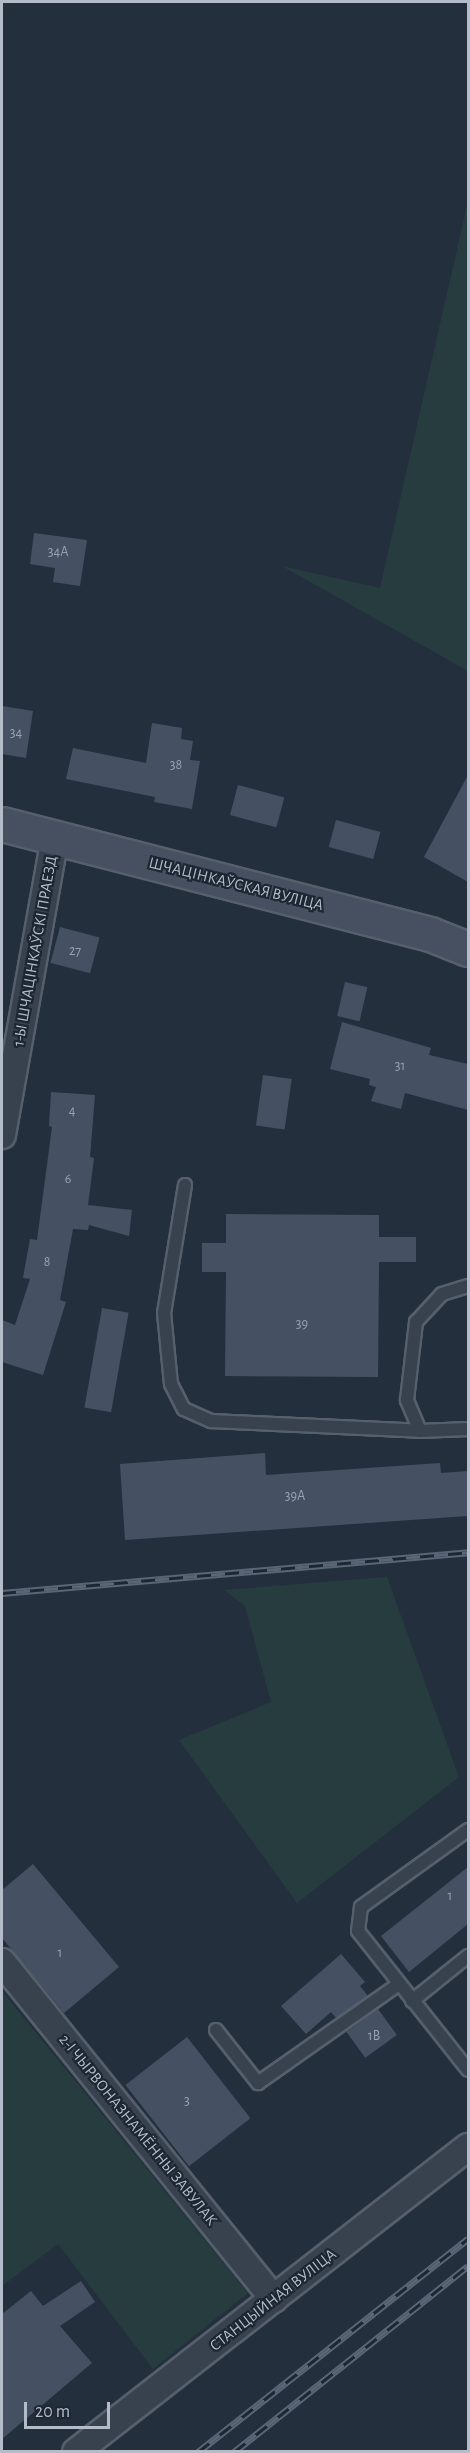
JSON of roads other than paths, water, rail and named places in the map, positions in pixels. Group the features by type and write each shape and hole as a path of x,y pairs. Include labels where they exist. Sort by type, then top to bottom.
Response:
{"street":[{"name":"ШЧАЦІНКАЎСКАЯ ВУЛІЦА","path":"2,824 430,934 468,949"},
{"name":"1-Ы ШЧАЦІНКАЎСКІ ПРАЕЗД","path":"2,1135 55,838"},
{"name":"2-І ЧЫРВОНАЗНАМЁННЫ ЗАВУЛАК","path":"2,1962 274,2300"},
{"name":"СТАНЦЫЙНАЯ ВУЛІЦА","path":"76,2451 274,2300 468,2147"}],"lane":[{"path":"185,1185 164,1312 171,1384 184,1408 211,1421 420,1431 468,1429"},
{"path":"420,1431 407,1400 416,1322 442,1294 468,1286"},
{"path":"468,1830 361,1907 358,1931 468,2070"},
{"path":"412,2001 468,1956"},
{"path":"216,2030 258,2084 399,1984"}],"railway":[{"path":"2,1593 468,1552"},
{"path":"198,2452 468,2239"},
{"path":"234,2452 468,2266"}]}
